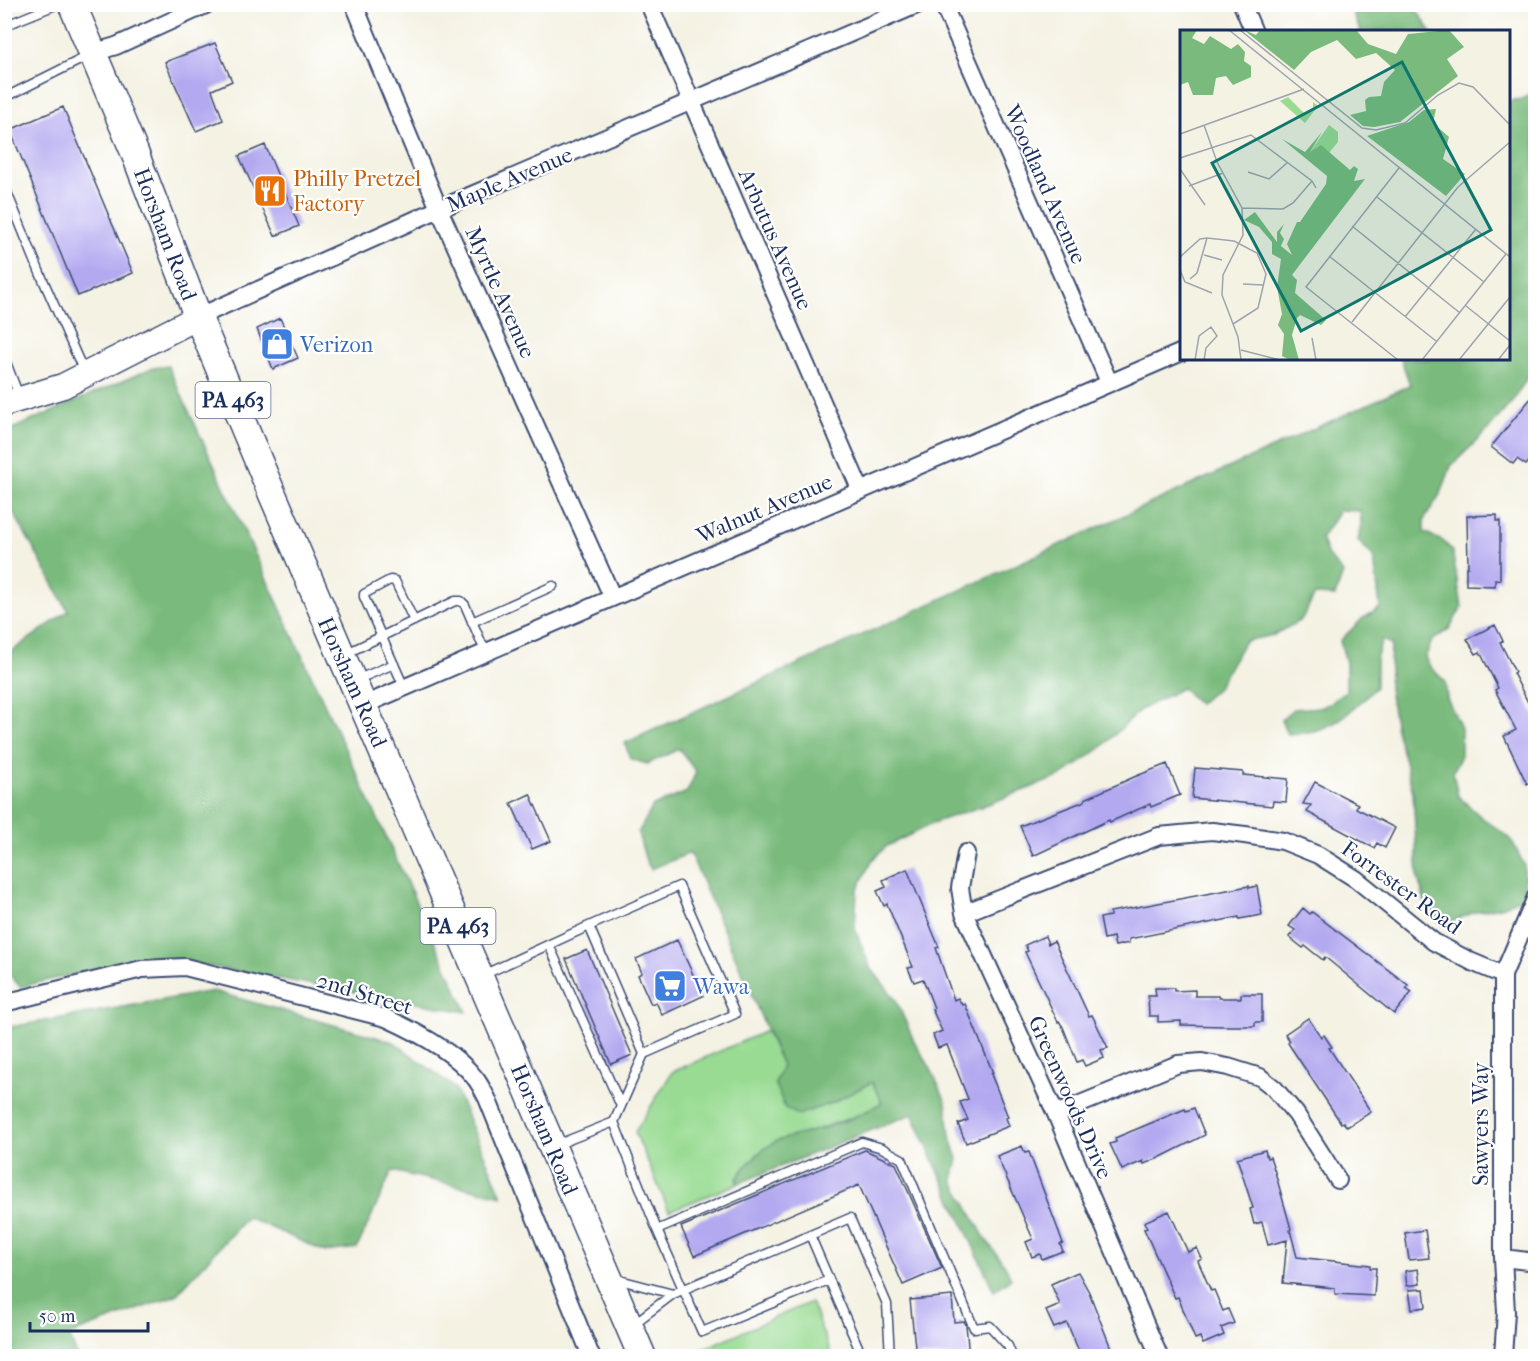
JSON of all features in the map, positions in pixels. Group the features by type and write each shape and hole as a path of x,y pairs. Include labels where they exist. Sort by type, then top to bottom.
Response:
{"main road":[{"name":"Horsham Road","path":"72,4 144,177 198,317 642,1356"}],"street":[{"path":"92,53 116,46 208,4"},
{"name":"Myrtle Avenue","path":"354,4 439,208 612,596"},
{"name":"Arbutus Avenue","path":"649,4 861,491"},
{"name":"Maple Avenue","path":"12,402 63,386 198,317 439,208 919,4"},
{"name":"Woodland Avenue","path":"943,4 1109,382"},
{"path":"1242,4 1253,30"},
{"name":"Walnut Avenue","path":"359,693 404,687 1180,353"},
{"name":"Forrester Road","path":"964,913 1159,836 1212,831 1283,841 1318,855 1356,879 1434,942 1503,975"},
{"name":"Greenwoods Drive","path":"966,853 960,888 964,913 1056,1114 1159,1356"},
{"name":"Sawyers Way","path":"1503,1356 1506,1312 1503,1258 1503,975 1536,897"},
{"name":"2nd Street","path":"4,1003 142,969 185,967 386,1018 414,1030 457,1060 474,1077 487,1098 591,1356"},
{"path":"1056,1114 1178,1064 1202,1062 1228,1066 1260,1077 1274,1088 1296,1114 1338,1179"},
{"path":"1503,1258 1536,1262"}],"lane":[{"path":"4,26 58,4"},
{"path":"4,98 92,53"},
{"path":"4,185 85,375"},
{"path":"4,357 12,402"},
{"path":"404,687 364,597 367,591 390,580 395,581 414,621"},
{"path":"472,622 553,586"},
{"path":"342,656 461,601 465,605 485,651"},
{"path":"359,693 394,664"},
{"path":"480,976 679,886 735,1014 644,1054 614,1122 553,1147"},
{"path":"589,926 644,1054"},
{"path":"549,945 621,1106"},
{"path":"614,1122 657,1230 702,1332 829,1280"},
{"path":"657,1230 862,1142 882,1148 902,1159 974,1328 990,1326 1008,1346 1012,1356"},
{"path":"629,1327 673,1294 850,1218 887,1304 890,1356"},
{"path":"810,1235 862,1356"},
{"path":"609,1277 673,1294"}],"green space":[{"path":"1350,5 1413,5 1430,30 1360,30"},
{"path":"1535,91 1535,365 1514,399 1489,429 1451,466 1442,491 1424,520 1424,532 1443,541 1452,550 1462,607 1449,629 1432,641 1425,658 1431,668 1445,681 1447,698 1461,728 1461,755 1453,772 1458,796 1511,839 1524,865 1525,896 1504,906 1475,912 1443,925 1427,909 1418,878 1413,792 1396,729 1389,689 1391,644 1382,640 1376,658 1376,687 1356,707 1327,727 1315,731 1287,734 1281,720 1293,709 1323,707 1346,691 1346,662 1340,641 1362,619 1380,608 1374,557 1358,541 1360,511 1340,510 1321,538 1328,556 1343,573 1335,596 1315,595 1301,620 1274,635 1245,641 1217,688 1199,704 1182,688 1140,710 1102,747 1061,776 938,821 887,846 872,860 857,891 855,929 870,967 896,1000 914,1041 930,1067 946,1102 950,1135 958,1159 953,1180 1011,1279 994,1291 912,1114 737,1184 746,1166 777,1141 839,1123 882,1103 872,1082 834,1102 798,1115 785,1108 775,1084 782,1065 690,853 651,869 646,861 638,833 653,806 687,792 696,772 679,749 647,764 630,759 625,743 1410,385 1401,360 1510,360 1510,101 1522,99"},
{"path":"168,366 467,1012 151,956 20,987 4,968 4,872 7,869 4,864 4,657 68,611 5,497 5,432 152,368"},
{"path":"213,991 394,1042 455,1088 502,1196 392,1171 357,1248 325,1252 247,1217 176,1295 69,1335 77,1356 5,1356 5,1028"},
{"path":"766,1031 782,1065 775,1084 834,1102 872,1082 882,1103 859,1115 777,1141 737,1178 737,1184 669,1211 635,1132 672,1072"},
{"path":"811,1302 832,1356 786,1356 784,1353 763,1351 745,1356 686,1356"}],"building":[{"path":"215,43 232,81 212,90 223,120 196,131 165,62"},
{"path":"63,107 133,273 78,296 10,130"},
{"name":"Philly Pretzel Factory","path":"265,145 299,226 275,236 239,156"},
{"name":"Verizon","path":"280,318 298,358 273,369 257,329"},
{"path":"1536,392 1536,453 1526,465 1517,459 1513,464 1491,447"},
{"path":"1497,515 1497,521 1500,521 1500,580 1495,579 1495,586 1466,585 1467,516"},
{"path":"1495,625 1503,641 1500,642 1515,672 1513,673 1536,718 1536,779 1527,784 1504,736 1516,730 1495,690 1498,688 1480,652 1476,654 1467,639"},
{"path":"1167,764 1180,795 1151,807 1150,804 1110,822 1109,820 1033,856 1020,826 1085,801 1085,799"},
{"path":"1195,768 1288,779 1286,802 1273,801 1272,806 1192,798"},
{"path":"1315,782 1358,804 1356,808 1395,828 1385,848 1377,843 1374,848 1307,812 1311,805 1303,804"},
{"path":"530,794 551,841 532,849 511,803"},
{"path":"907,869 939,947 936,948 954,1000 958,998 962,1005 965,1004 1008,1117 1006,1118 1009,1126 966,1143 958,1124 968,1120 960,1102 968,1099 947,1045 938,1048 933,1035 942,1031 932,1009 934,1008 923,979 914,982 908,968 913,967 887,904 884,906 877,891 886,887 883,880"},
{"path":"1249,886 1249,888 1257,886 1262,915 1239,919 1239,917 1129,939 1129,943 1115,946 1113,937 1104,939 1100,918 1110,916 1110,912"},
{"path":"1303,908 1310,914 1312,912 1408,985 1406,988 1412,992 1394,1014 1325,957 1323,960 1289,937 1295,930 1289,926"},
{"path":"1045,936 1048,944 1054,941 1089,1016 1092,1015 1108,1048 1101,1050 1104,1058 1085,1066 1082,1060 1077,1062 1063,1027 1058,1022 1025,952 1028,951 1025,945"},
{"name":"Wawa","path":"677,940 703,996 662,1015 656,1002 651,1004 638,975 642,973 636,959"},
{"path":"587,950 632,1055 611,1064 566,959"},
{"path":"1155,988 1174,988 1174,991 1195,990 1195,996 1218,996 1219,998 1241,998 1241,994 1262,994 1262,1022 1255,1022 1255,1026 1226,1026 1181,1025 1181,1021 1158,1022 1158,1016 1149,1016 1148,996 1156,996"},
{"path":"1308,1018 1321,1037 1324,1035 1332,1047 1329,1048 1371,1112 1347,1127 1343,1122 1341,1123 1288,1043 1290,1041 1285,1034"},
{"path":"1194,1108 1205,1135 1159,1158 1144,1164 1143,1161 1122,1170 1110,1144 1116,1142 1115,1138 1185,1109 1186,1111"},
{"path":"1022,1146 1025,1153 1029,1152 1063,1243 1060,1244 1063,1251 1042,1259 1040,1254 1032,1257 1026,1242 1033,1239 997,1156"},
{"path":"865,1150 896,1164 942,1268 903,1285 859,1185 694,1256 681,1227"},
{"path":"1265,1150 1275,1172 1297,1257 1370,1265 1370,1268 1376,1268 1374,1296 1335,1294 1335,1288 1283,1283 1287,1240 1268,1245 1262,1222 1254,1224 1250,1209 1253,1208 1237,1158"},
{"path":"1169,1211 1188,1252 1197,1248 1202,1259 1198,1261 1211,1291 1214,1290 1223,1311 1228,1309 1234,1323 1221,1328 1224,1335 1203,1344 1200,1337 1195,1339 1178,1297 1175,1298 1144,1229 1147,1228 1144,1222"},
{"path":"1425,1230 1429,1258 1409,1260 1405,1233"},
{"path":"1418,1269 1420,1284 1407,1286 1405,1271"},
{"path":"1078,1272 1089,1292 1114,1356 1081,1356 1067,1323 1054,1328 1046,1311 1060,1305 1051,1284"},
{"path":"1424,1289 1426,1307 1412,1309 1409,1290"},
{"path":"952,1296 954,1322 964,1321 966,1325 969,1356 916,1356 910,1300"}],"place":[{"name":"Philly Pretzel Factory","path":"270,191"},
{"name":"Verizon","path":"277,344"},
{"name":"Wawa","path":"670,986"}]}
